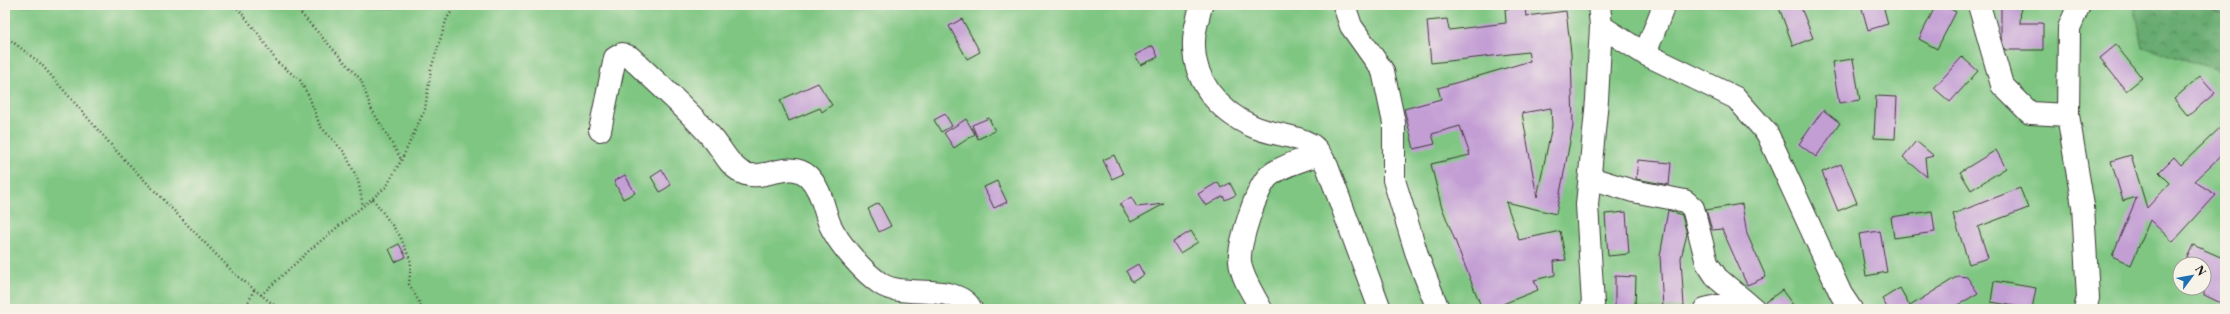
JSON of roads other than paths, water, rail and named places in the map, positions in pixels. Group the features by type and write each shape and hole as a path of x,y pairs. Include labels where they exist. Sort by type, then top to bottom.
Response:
{"street":[{"path":"1201,5 1194,40 1194,59 1200,77 1211,96 1223,107 1252,126 1311,144 1320,154 1326,166 1380,309"},
{"path":"1344,5 1352,26 1383,71 1394,123 1394,180 1418,258 1438,309"},
{"path":"1591,309 1593,304 1587,205 1601,26 1599,5"},
{"path":"1646,54 1664,5"},
{"path":"1979,5 2002,85 2030,113 2068,115"},
{"path":"2078,5 2070,28 2068,115 2083,206 2088,298 2085,309"},
{"path":"1601,26 1646,54 1736,98 1767,133 1841,294 1851,309"},
{"path":"600,130 611,69 615,58 622,54 630,57 636,62 714,140 730,162 743,173 755,176 795,169 808,176 819,190 831,225 837,237 866,272 882,285 894,290 924,290 952,296 960,299 971,309"},
{"path":"1261,309 1240,262 1242,240 1262,185 1269,176 1281,168 1320,154"},
{"path":"1590,178 1633,191 1685,201 1690,205 1693,208 1707,263 1717,278 1748,305"},
{"path":"1705,309 1748,305"}]}
